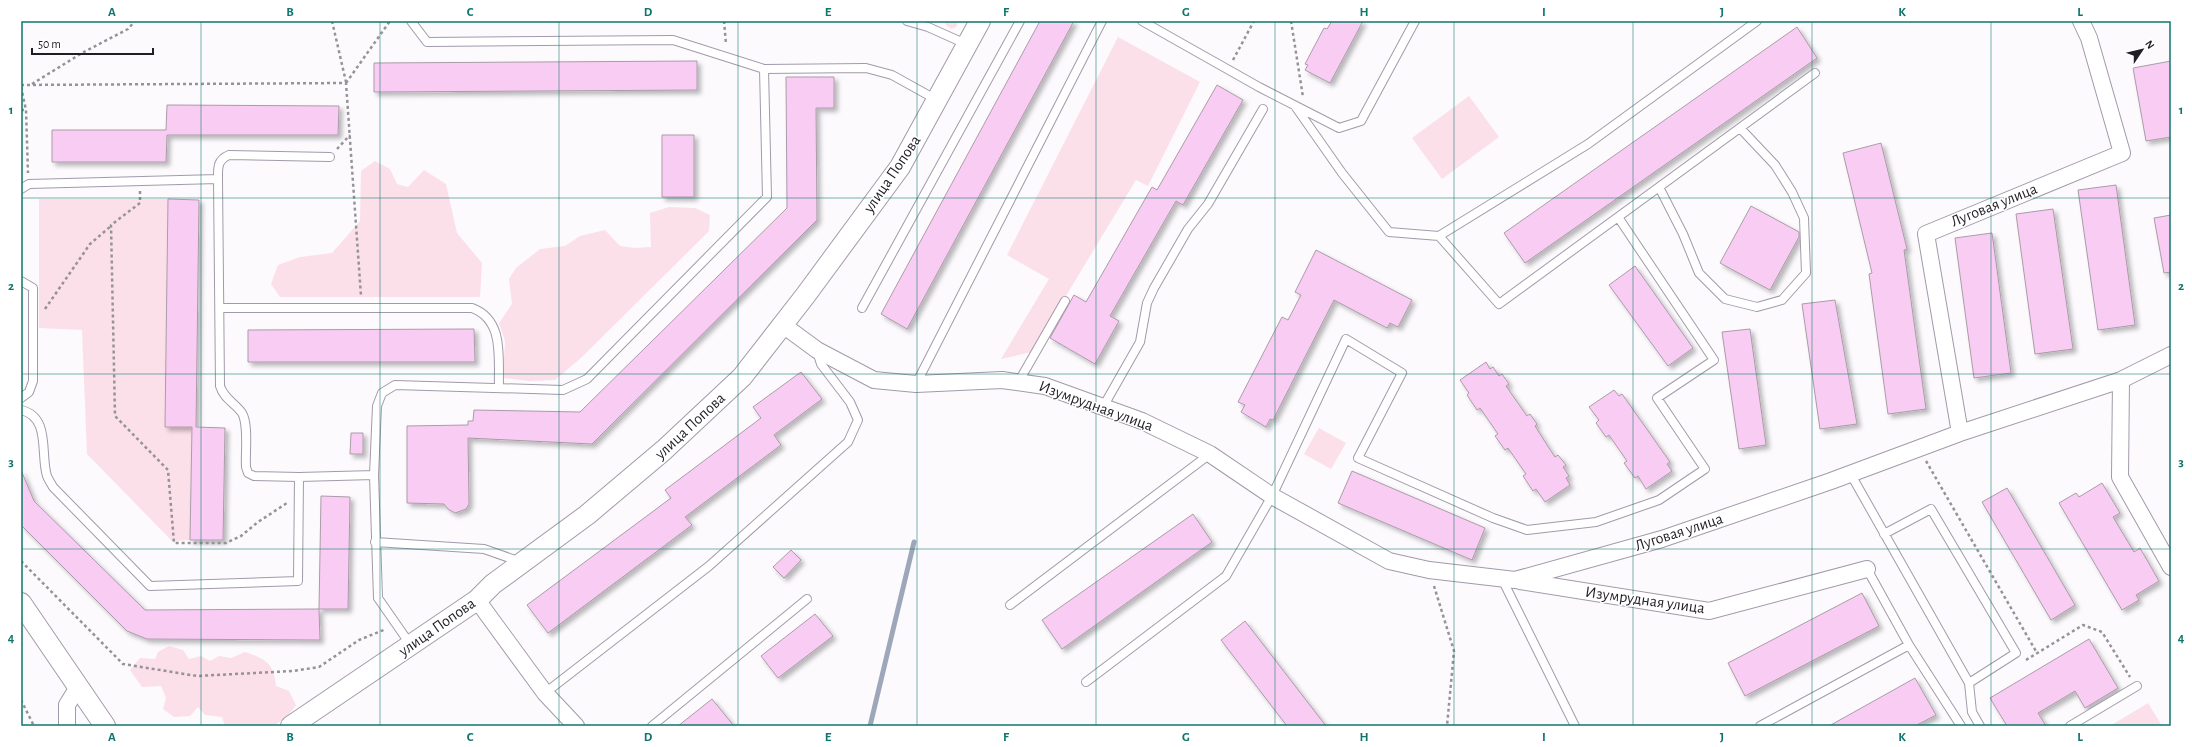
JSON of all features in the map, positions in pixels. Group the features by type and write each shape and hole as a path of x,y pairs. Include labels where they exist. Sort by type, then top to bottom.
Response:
{"street":[{"name":"улица Попова","path":"295,725 477,600 493,584 587,515 664,450 742,377 783,326 900,167 938,101 980,21"},
{"name":"Луговая улица","path":"1960,433 1926,234 2122,153 2089,38 2081,21"},
{"name":"Изумрудная улица","path":"783,326 817,350 874,380 916,384 1019,381 1046,386 1142,421 1210,454 1272,496 1389,561"},
{"name":"Луговая улица","path":"1389,561 1429,570 1508,579 1662,539 1850,474 1960,433 2121,380 2171,355"},
{"path":"2121,380 2120,477 2171,567"},
{"name":"Изумрудная улица","path":"1508,579 1709,611 1867,568"},
{"path":"477,600 545,693 576,726"},
{"path":"21,603 105,726"},
{"path":"67,726 67,705 78,687"}],"lane":[{"path":"411,21 427,42 673,40 764,68 866,68 892,75 938,101"},
{"path":"907,21 930,24 967,44"},
{"path":"862,308 1020,21"},
{"path":"916,384 1102,21"},
{"path":"1142,21 1339,128 1361,121 1414,21"},
{"path":"1296,106 1342,173 1389,232 1439,236 1588,144 1757,21"},
{"path":"411,645 378,598 374,475 377,406 382,393 395,385 563,390 587,379 767,197 764,68"},
{"path":"1439,236 1499,304 1815,73"},
{"path":"1103,407 1140,342 1145,310 1154,288 1188,229 1208,204 1263,109"},
{"path":"1659,188 1683,234 1699,273 1725,299 1757,307 1782,300 1806,273 1804,218 1792,192 1775,165 1740,128"},
{"path":"330,157 228,155 222,158 218,164 220,386 222,394 239,410 245,421 246,467 248,473 254,476 299,477 374,475"},
{"path":"21,189 29,184 218,179"},
{"path":"1086,682 1226,576 1272,496 1346,339 1402,373 1358,458 1493,518 1527,530 1596,522 1659,500 1705,469 1657,398 1714,360 1618,217"},
{"path":"21,281 33,288 33,381 28,392 21,398"},
{"path":"1019,381 1065,301"},
{"path":"220,308 472,308 483,312 492,321 497,334 500,388"},
{"path":"545,693 709,566 848,442 858,420 850,402 821,364 817,350"},
{"path":"21,410 28,412 37,421 42,434 47,476 53,487 150,586 298,581 299,477"},
{"path":"1010,605 1210,454"},
{"path":"1850,474 1968,683 1972,712 1980,726"},
{"path":"1884,534 1931,509 2016,653 1968,683"},
{"path":"375,542 484,549 523,563"},
{"path":"1867,568 1909,645 1961,726"},
{"path":"1508,579 1575,726"},
{"path":"652,726 807,599"},
{"path":"1760,726 1909,645"},
{"path":"2070,726 2135,685"}],"path":[{"path":"30,85 82,53 128,29 135,21"},
{"path":"332,21 346,83 362,308"},
{"path":"346,83 390,21"},
{"path":"724,21 726,57"},
{"path":"1228,69 1254,21"},
{"path":"1291,21 1306,111"},
{"path":"29,184 26,110 21,86 346,83"},
{"path":"21,110 26,110"},
{"path":"330,157 350,134"},
{"path":"33,327 90,244 140,203 140,181"},
{"path":"112,225 115,416 168,470 174,543 226,543 241,536 258,522 275,512 290,501 299,490"},
{"path":"1919,448 2036,653"},
{"path":"21,561 123,664 197,676 293,671 319,667 359,640 396,625"},
{"path":"1429,570 1454,651 1447,726"},
{"path":"2024,661 2083,625 2102,632 2135,685"},
{"path":"21,633 21,646"},
{"path":"21,700 34,726"}],"shaded area":[{"path":"944,21 959,21 956,27 951,29"},
{"path":"1118,37 1200,82 1148,186 1136,180 1032,352 1001,359 1049,279 1007,255"},
{"path":"1469,96 1499,137 1442,179 1412,138"},
{"path":"375,161 390,169 397,184 408,187 424,170 446,184 457,233 482,263 480,297 280,297 271,284 278,265 300,257 332,253 360,221 361,171"},
{"path":"39,199 168,199 165,427 192,427 190,540 172,541 87,454 82,330 39,328"},
{"path":"669,207 695,208 710,215 709,231 582,357 555,380 529,381 503,378 505,341 499,323 512,304 509,279 516,268 540,249 565,246 580,236 605,230 620,246 635,248 651,247 650,213"},
{"path":"1319,428 1346,443 1331,469 1304,454"},
{"path":"169,646 183,650 189,659 201,656 210,661 219,656 231,658 245,652 258,657 268,663 273,672 276,686 289,691 296,705 287,717 273,726 225,726 222,717 205,715 198,707 190,716 174,717 163,709 166,698 161,686 142,687 130,670 140,658 155,659 158,652"},
{"path":"2148,703 2162,726 2110,726"}],"building":[{"path":"1040,21 1074,21 907,329 881,314"},
{"path":"1332,21 1363,21 1330,83 1305,70 1308,65 1305,64 1324,28 1327,29"},
{"path":"1797,27 1817,58 1525,263 1504,233"},
{"path":"697,61 697,90 374,92 374,63"},
{"path":"2171,61 2171,137 2146,141 2133,68"},
{"path":"786,77 834,77 834,108 816,108 817,220 592,444 468,438 469,504 466,509 455,513 448,509 444,504 407,503 407,426 468,425 468,421 473,421 474,410 580,412 787,208"},
{"path":"1217,85 1243,100 1183,205 1176,201 1110,316 1119,321 1095,364 1050,338 1074,295 1086,302 1152,187 1157,190"},
{"path":"167,105 339,106 338,135 167,135 166,162 52,162 52,130 166,130"},
{"path":"662,135 694,135 694,197 662,197"},
{"path":"1881,143 1907,249 1904,250 1926,409 1888,414 1869,274 1872,273 1843,153"},
{"path":"2116,185 2135,325 2098,330 2078,190"},
{"path":"168,199 199,200 196,427 225,428 223,540 190,540 192,427 165,427"},
{"path":"1751,206 1799,232 1799,237 1770,290 1720,263"},
{"path":"2053,209 2073,349 2035,354 2016,214"},
{"path":"2171,215 2171,272 2164,273 2154,218"},
{"path":"1992,233 2011,373 1974,378 1955,238"},
{"path":"1316,250 1412,300 1398,327 1390,323 1387,328 1334,300 1273,420 1270,419 1266,427 1241,412 1245,405 1238,402 1282,317 1288,320 1301,295 1295,292"},
{"path":"1635,266 1693,348 1668,366 1609,285"},
{"path":"1835,300 1857,424 1820,429 1802,304"},
{"path":"474,329 475,362 248,362 248,330"},
{"path":"1750,329 1766,445 1739,449 1722,332"},
{"path":"1486,362 1490,369 1493,367 1499,376 1502,374 1509,384 1506,386 1527,416 1530,414 1537,424 1535,426 1555,457 1558,455 1566,465 1563,467 1569,476 1566,478 1570,485 1545,502 1536,489 1533,491 1523,476 1526,474 1508,448 1505,450 1495,436 1498,434 1480,408 1477,410 1467,395 1469,393 1460,380"},
{"path":"801,372 822,399 774,435 781,445 685,517 692,525 548,633 527,605 671,498 665,490 761,418 753,407"},
{"path":"1614,390 1619,396 1622,394 1670,462 1667,464 1672,471 1646,489 1638,476 1635,478 1624,463 1627,461 1609,435 1606,437 1596,423 1599,420 1589,407"},
{"path":"351,433 363,433 363,454 350,454"},
{"path":"21,470 34,501 145,610 319,609 320,640 147,639 127,631 21,525"},
{"path":"1352,471 1485,528 1472,560 1338,503"},
{"path":"2102,483 2120,513 2113,517 2134,552 2140,548 2159,581 2136,595 2139,600 2122,610 2059,503 2076,493 2079,497"},
{"path":"2007,488 2075,605 2051,620 1982,502"},
{"path":"321,496 350,497 348,609 319,609"},
{"path":"1193,514 1212,542 1062,649 1042,620"},
{"path":"791,550 801,560 784,578 773,567"},
{"path":"1862,593 1879,626 1745,696 1728,663"},
{"path":"815,614 833,636 778,678 761,656"},
{"path":"1245,621 1326,726 1287,726 1221,640"},
{"path":"2089,639 2118,688 2085,708 2075,691 2038,713 2046,726 2007,726 1990,698"},
{"path":"1915,678 1936,715 1915,726 1829,726"},
{"path":"712,699 734,726 678,726"}],"waterway":[{"path":"870,726 914,542"}]}
